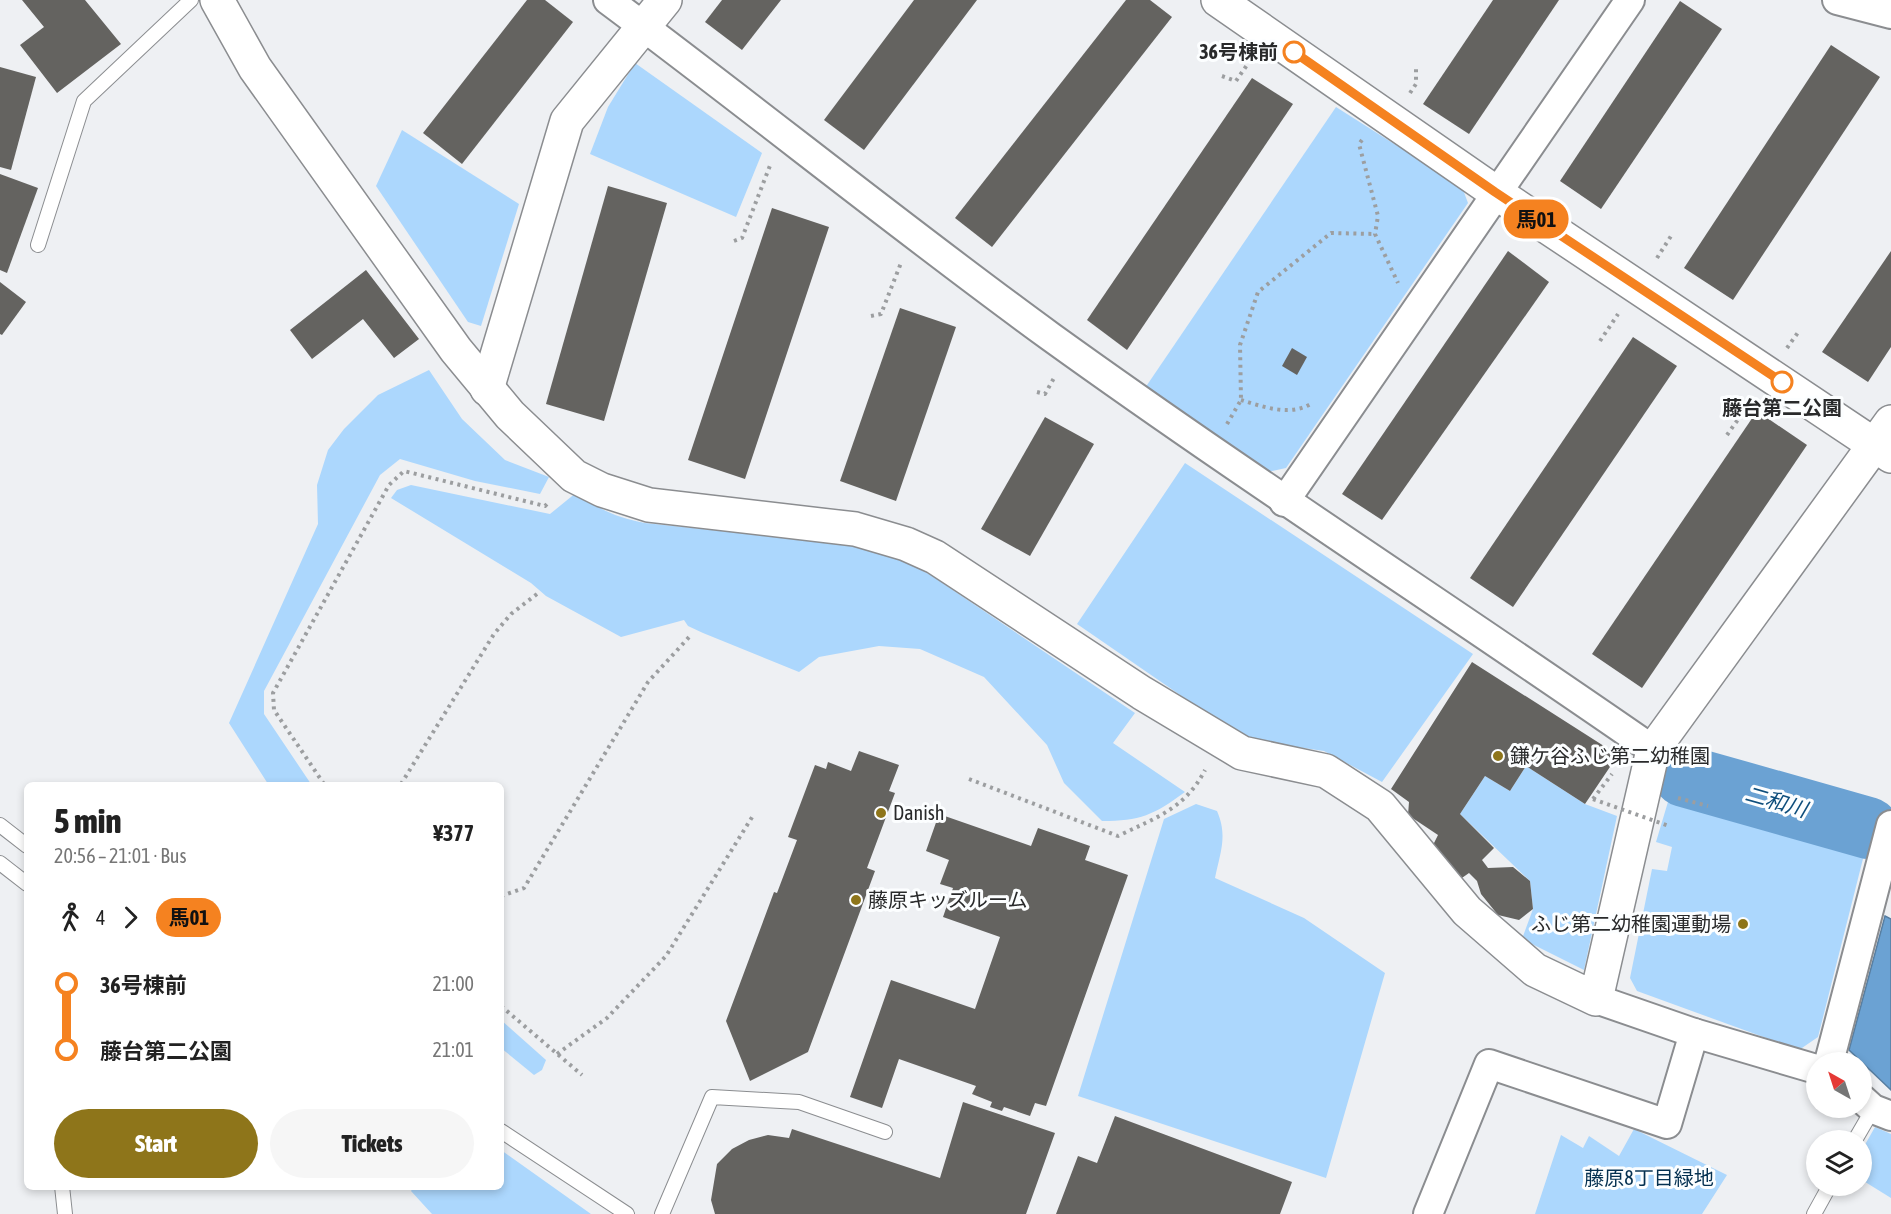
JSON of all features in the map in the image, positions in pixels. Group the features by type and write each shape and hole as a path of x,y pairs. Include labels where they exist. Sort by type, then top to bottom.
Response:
{"street":[{"path":"217,0 255,68 456,350 487,388 574,476 602,490 649,505 805,521 855,529 906,544 935,557 1142,693 1242,753 1326,771 1380,806 1467,911 1535,969 1596,999 1694,1033 1806,1066"},
{"path":"608,0 910,232 1050,336 1284,502 1554,681 1653,750"},
{"path":"487,388 567,121 665,0"},
{"path":"1218,0 1495,192 1886,441 1653,750 1596,999"},
{"path":"1284,502 1495,192 1630,0"},
{"path":"1837,0 1891,14"},
{"path":"1832,1052 1888,837"},
{"path":"1428,1214 1489,1064 1667,1124 1694,1033"}],"lane":[{"path":"38,245 84,101 191,0"},
{"path":"0,825 24,844"},
{"path":"0,864 24,882"},
{"path":"662,1214 711,1098 799,1102 885,1132"},
{"path":"1861,1130 1875,1108"},
{"path":"504,1133 627,1214"},
{"path":"62,1190 65,1214"},
{"path":"1814,1214 1824,1196"}],"path":[{"path":"1406,98 1416,84 1416,65"},
{"path":"1364,137 1359,144 1378,216 1375,234 1401,287"},
{"path":"734,241 742,238 775,153"},
{"path":"871,316 881,314 905,253 910,232"},
{"path":"1225,427 1241,400 1240,345 1258,292 1330,233 1375,234"},
{"path":"1241,400 1267,408 1302,410 1316,400"},
{"path":"323,782 274,710 273,693 389,485 404,471 545,506 574,476"},
{"path":"402,782 494,634 511,614 537,594"},
{"path":"504,895 524,888 648,682 691,635"},
{"path":"969,780 1118,836 1175,808 1195,790 1221,740"},
{"path":"1603,796 1616,776 1611,773 1593,799 1670,826 1672,816"},
{"path":"1675,807 1678,797 1708,806"},
{"path":"557,1054 607,1018 666,956 754,814"},
{"path":"504,1009 582,1075"}],"green space":[{"path":"635,63 762,153 736,217 590,154 608,107"},
{"path":"1336,107 1462,187 1468,203 1286,468 1268,472 1145,388"},
{"path":"402,130 519,204 481,326 468,322 376,186"},
{"path":"429,370 462,419 505,460 549,477 540,494 475,481 400,459 380,475 264,691 264,714 310,782 267,782 229,723 318,524 317,485 328,450 344,429 378,395"},
{"path":"1185,463 1473,654 1382,782 1324,751 1244,739 1077,624"},
{"path":"411,485 550,514 577,492 609,512 645,523 856,545 898,557 932,576 1135,713 1113,743 1185,792 1146,815 1127,820 1102,821 1064,783 1047,745 984,677 920,649 879,646 819,657 799,672 703,633 688,626 684,620 621,637 546,596 531,583 391,498 397,490"},
{"path":"1526,766 1585,804 1617,816 1584,970 1522,939 1533,909 1530,881 1460,814 1485,776 1510,791"},
{"name":"ふじ第二幼稚園運動場","path":"1673,785 1869,835 1818,1037 1799,1050 1637,991 1630,978 1652,869 1667,871 1672,847 1656,842"},
{"path":"1196,804 1217,811 1220,820 1223,837 1215,878 1304,918 1385,973 1326,1178 1078,1096 1164,819"},
{"path":"504,1023 546,1060 542,1070 534,1075 504,1050"},
{"path":"1875,1127 1891,1134 1891,1198 1872,1186 1872,1132"},
{"name":"藤原8丁目緑地","path":"1634,1129 1727,1175 1702,1214 1535,1214 1561,1135 1583,1148 1589,1136 1619,1156"},
{"path":"504,1152 591,1214 432,1214 411,1191 504,1190"}],"shaded area":[{"path":"1885,916 1891,919 1891,1090 1872,1072 1872,1052 1851,1052 1849,1050"}],"building":[{"path":"22,0 85,0 121,44 57,93 20,45 44,27"},
{"path":"527,0 545,0 573,22 462,164 423,133"},
{"path":"722,0 781,0 742,50 705,22"},
{"path":"914,0 977,0 864,150 824,120"},
{"path":"1126,0 1150,0 1172,17 992,247 955,218"},
{"path":"1493,0 1559,0 1469,134 1423,104"},
{"path":"1680,1 1722,29 1601,209 1560,181"},
{"path":"1831,45 1880,77 1733,300 1684,268"},
{"path":"0,67 36,77 11,170 0,167"},
{"path":"1252,78 1293,104 1127,350 1087,320"},
{"path":"0,174 38,188 7,273 0,270"},
{"path":"608,186 667,203 604,421 546,404"},
{"path":"772,208 829,227 745,479 688,460"},
{"path":"1508,251 1549,282 1382,520 1342,494"},
{"path":"1891,251 1891,347 1868,382 1822,352"},
{"path":"366,270 419,339 394,358 363,319 312,359 290,330"},
{"path":"0,282 26,302 2,335 0,334"},
{"path":"900,308 956,327 896,501 840,481"},
{"path":"1633,337 1677,366 1513,607 1470,578"},
{"path":"1292,348 1307,357 1297,375 1282,366"},
{"path":"1757,411 1807,445 1642,688 1592,654"},
{"path":"1045,417 1094,444 1030,556 981,529"},
{"path":"1472,662 1618,755 1585,804 1526,766 1510,791 1485,776 1460,814 1494,848 1482,860 1488,868 1513,867 1530,881 1533,909 1519,920 1498,915 1481,894 1477,881 1469,873 1459,880 1432,847 1438,835 1408,815 1409,802 1391,789"},
{"path":"859,751 899,765 889,791 895,793 867,868 875,871 808,1052 750,1081 726,1021 774,892 777,893 797,840 788,837 815,765 826,769 828,762 851,771"},
{"path":"939,814 1031,846 1038,828 1090,846 1085,860 1128,875 1046,1106 1035,1103 1030,1116 1004,1107 1002,1111 990,1107 992,1102 972,1094 976,1086 899,1059 882,1108 850,1097 891,980 975,1009 1000,937 943,917 953,888 940,884 949,860 926,851"},
{"path":"963,1102 1055,1133 1026,1214 715,1214 711,1200 717,1164 732,1149 749,1140 768,1135 789,1138 792,1129 940,1178"},
{"path":"1115,1116 1292,1182 1280,1214 1056,1214 1078,1156 1097,1163"}],"waterway":[{"name":"二和川","path":"1684,776 1868,828"}],"bus line":[{"name":"馬01","path":"1294,52 1495,192 1782,382"}],"place":[{"name":"36号棟前","path":"1294,52"},
{"name":"藤台第二公園","path":"1782,382"},
{"name":"鎌ケ谷ふじ第二幼稚園","path":"1498,756"},
{"name":"Danish","path":"881,813"},
{"name":"藤原キッズルーム","path":"856,900"},
{"name":"ふじ第二幼稚園運動場","path":"1743,924"}]}
